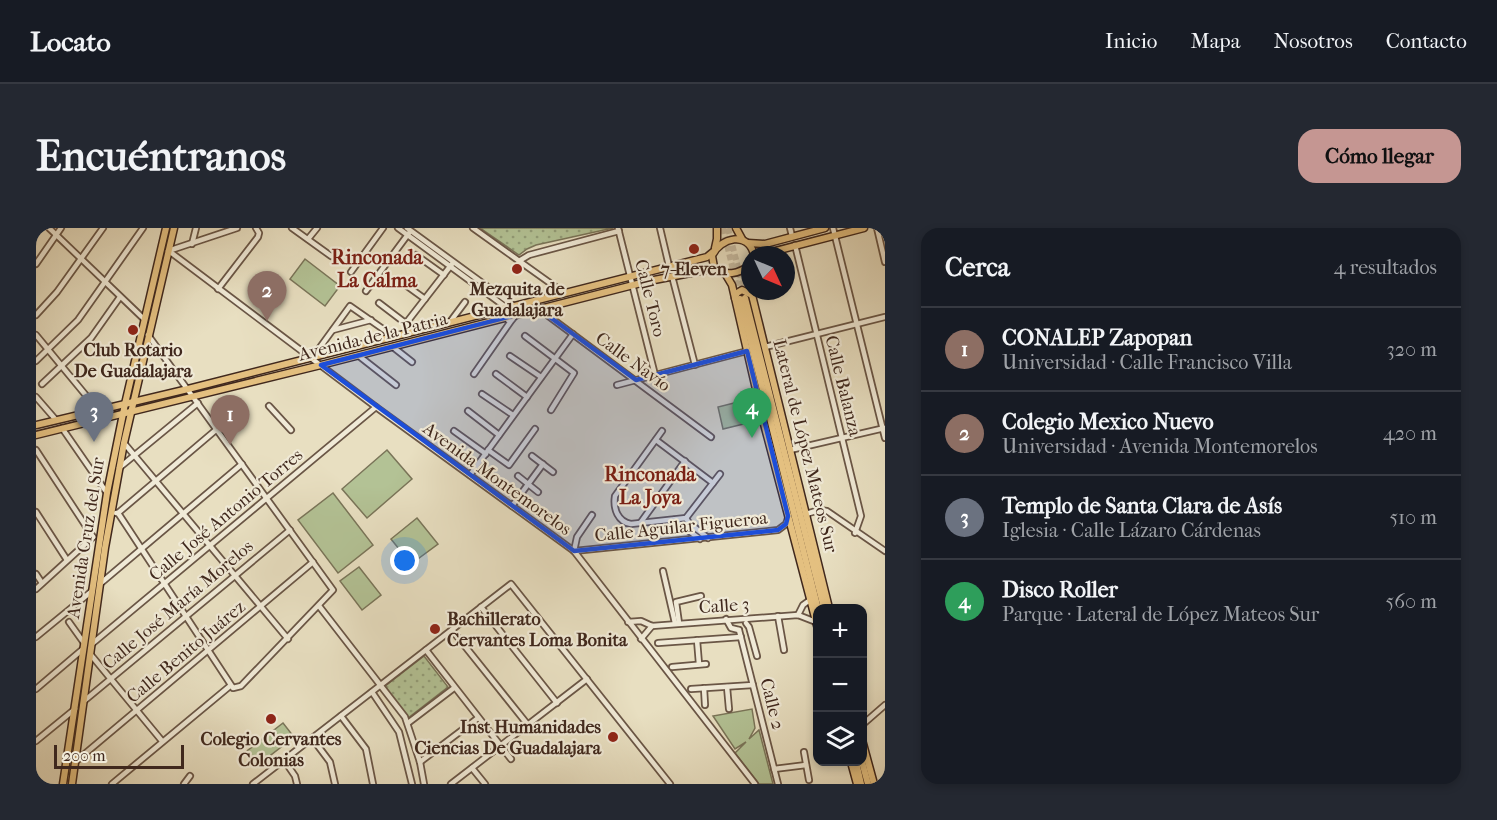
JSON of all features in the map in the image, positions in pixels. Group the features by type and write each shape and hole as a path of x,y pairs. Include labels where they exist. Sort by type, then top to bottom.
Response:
{"main road":[{"name":"Avenida Cruz del Sur","path":"72,784 101,583 115,513 119,468 165,251 166,228"},
{"name":"Avenida Cruz del Sur","path":"63,784 92,591 97,536 144,319 174,228"},
{"path":"714,251 717,228"},
{"path":"736,228 738,234 751,246"},
{"name":"Avenida de la Patria","path":"36,425 707,257 724,241 738,239 765,244 823,228"},
{"path":"823,228 824,237"},
{"path":"792,246 834,232 864,228"},
{"name":"Lateral de López Mateos Sur","path":"714,251 712,263 741,292"},
{"name":"Avenida de la Patria","path":"36,435 131,411 196,400 649,281 711,269 734,273 741,271"},
{"path":"647,272 645,278 649,281"},
{"name":"Lateral de López Mateos Sur","path":"745,300 747,351 813,611"},
{"path":"746,300 823,604"},
{"path":"746,300 770,418 817,604"},
{"name":"Lateral de López Mateos Sur","path":"747,300 765,347 828,604"},
{"path":"768,390 783,420"},
{"path":"770,418 771,447"},
{"path":"822,579 822,601"},
{"path":"867,758 874,784"},
{"path":"852,766 856,784"},
{"path":"857,766 861,784"},
{"path":"863,766 867,784"}],"street":[{"path":"49,228 144,319"},
{"path":"36,264 61,228"},
{"path":"36,315 57,292 103,228"},
{"path":"36,361 78,320 143,228"},
{"path":"192,244 196,228"},
{"path":"165,251 192,244 223,230 237,228"},
{"path":"218,290 258,237 259,233 256,228"},
{"path":"292,228 331,256"},
{"path":"308,239 317,228"},
{"path":"351,272 383,228"},
{"path":"398,228 409,231 510,307 512,316 508,326 474,374"},
{"path":"473,228 564,293"},
{"path":"660,228 669,266"},
{"path":"790,228 792,237"},
{"path":"877,228 885,262"},
{"path":"519,261 529,255 619,229"},
{"name":"Calle Toro","path":"619,229 655,375"},
{"path":"366,291 409,231"},
{"path":"834,232 885,438"},
{"name":"Calle Balanza","path":"795,245 861,516 855,533"},
{"name":"Avenida Montemorelos","path":"165,251 574,551 755,784"},
{"path":"417,255 444,275"},
{"path":"379,303 406,323 453,264"},
{"path":"672,276 695,365"},
{"path":"407,286 425,299"},
{"path":"42,384 91,338 120,297"},
{"path":"450,322 465,302"},
{"path":"320,355 318,350 350,306 393,336"},
{"name":"Calle Navío","path":"539,309 711,437"},
{"path":"765,347 885,317"},
{"path":"332,330 371,320"},
{"path":"148,334 218,429 333,590 288,639 237,688 230,686 142,549 115,513 218,429"},
{"path":"470,475 573,334"},
{"path":"36,335 98,410"},
{"path":"525,336 574,373 551,410"},
{"path":"393,347 412,362"},
{"path":"617,385 747,351"},
{"path":"359,356 396,385"},
{"path":"510,356 541,377"},
{"path":"496,374 527,397"},
{"path":"482,394 513,416"},
{"path":"36,397 56,420"},
{"path":"119,468 196,400"},
{"path":"269,406 291,430"},
{"name":"Calle José Antonio Torres","path":"93,643 376,407"},
{"path":"468,411 500,435"},
{"path":"62,428 107,493"},
{"path":"790,450 884,428"},
{"path":"454,431 510,465 535,429"},
{"path":"662,432 615,496 615,509 627,524 686,518 720,474"},
{"path":"656,440 713,483"},
{"path":"124,443 288,639"},
{"path":"36,450 97,536 36,589"},
{"path":"532,456 553,472"},
{"path":"640,522 685,461"},
{"path":"101,583 242,464"},
{"path":"512,506 543,464"},
{"path":"518,476 538,492"},
{"path":"806,513 824,510 885,551"},
{"path":"36,512 67,560"},
{"name":"Calle Aguilar Figueroa","path":"592,515 577,537 574,551 778,531 786,524 788,516"},
{"path":"686,518 708,538"},
{"path":"674,520 700,538"},
{"name":"Calle José María Morelos","path":"84,701 290,530"},
{"name":"Calle Benito Juárez","path":"75,762 313,562"},
{"path":"663,571 677,623"},
{"path":"36,574 42,583"},
{"path":"254,784 511,584 670,784"},
{"path":"36,637 92,591"},
{"path":"677,623 676,602 701,596"},
{"path":"798,615 803,605 810,600"},
{"path":"319,606 408,723 424,784"},
{"path":"482,607 556,703"},
{"name":"Calle 3","path":"628,622 641,621 652,626 798,615 813,624"},
{"path":"778,616 784,650"},
{"path":"726,619 730,626 739,630 747,620"},
{"path":"747,620 757,656"},
{"path":"36,689 84,646 69,622"},
{"path":"641,639 652,626"},
{"path":"723,639 730,626"},
{"path":"452,630 528,724"},
{"name":"Calle 2","path":"739,630 778,784"},
{"path":"658,643 741,637"},
{"path":"697,640 699,664"},
{"path":"426,650 511,759"},
{"path":"91,655 162,741"},
{"path":"672,667 706,664"},
{"path":"451,784 587,679"},
{"path":"691,689 753,685"},
{"path":"112,784 230,686"},
{"path":"727,687 729,709"},
{"path":"408,723 454,688"},
{"path":"704,688 705,705"},
{"path":"372,692 399,732 412,784"},
{"path":"867,721 885,705"},
{"path":"36,741 75,709"},
{"path":"341,716 366,749 373,784"},
{"path":"420,762 478,718"},
{"path":"312,738 330,762 335,784"},
{"path":"804,752 809,780"},
{"path":"284,760 296,776 297,784"},
{"path":"774,769 806,765"},
{"path":"472,768 485,784"},
{"path":"184,784 190,776"},
{"path":"36,780 39,784"}],"highlighted area":[{"path":"539,309 636,380 747,351 788,516 786,524 778,530 574,551 321,365"}],"green space":[{"path":"480,228 613,228 536,245 519,255"},
{"path":"305,259 340,286 325,306 290,279"},
{"path":"750,399 756,421 723,429 718,407"},
{"path":"387,450 412,479 367,518 342,489"},
{"path":"333,493 373,545 338,573 298,520"},
{"path":"417,518 438,544 411,564 391,539"},
{"path":"359,567 381,595 362,610 340,581"},
{"path":"424,656 448,687 408,718 384,687"},
{"path":"752,709 755,728 749,739 759,730 773,784 759,784 735,753 746,742 735,749 713,716"},
{"path":"283,723 294,737 258,765 247,751"}],"tunnel":[{"path":"723,228 739,295"},
{"path":"728,228 741,279"}],"place":[{"name":"7-Eleven","path":"694,249"},
{"name":"Mezquita de Guadalajara","path":"517,269"},
{"name":"Colegio Mexico Nuevo","path":"267,321"},
{"name":"Club Rotario De Guadalajara","path":"133,330"},
{"name":"Disco Roller","path":"752,438"},
{"name":"Templo de Santa Clara de Asís","path":"94,442"},
{"name":"CONALEP Zapopan","path":"230,445"},
{"name":"Bachillerato Cervantes Loma Bonita","path":"435,629"},
{"name":"Colegio Cervantes Colonias","path":"271,719"},
{"name":"Inst Humanidades Ciencias De Guadalajara","path":"613,737"}],"district":[{"name":"Rinconada La Calma","path":"377,268"},
{"name":"Rinconada La Joya","path":"650,486"}]}
